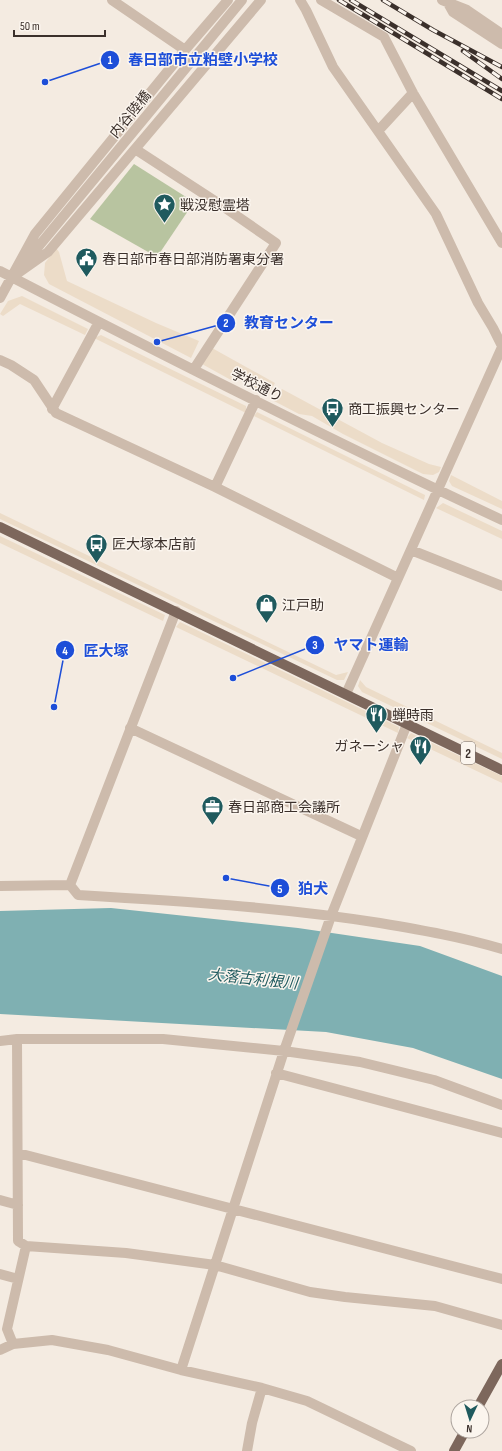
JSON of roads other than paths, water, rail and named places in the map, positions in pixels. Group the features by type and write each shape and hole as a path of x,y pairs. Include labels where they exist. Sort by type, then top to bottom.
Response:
{"main road":[{"name":"2","path":"0,527 502,770"},
{"path":"482,1399 502,1364"},
{"path":"454,1451 461,1439"}],"street":[{"path":"112,0 185,50"},
{"path":"0,298 35,234 185,50 228,0"},
{"name":"内谷陸橋","path":"12,277 242,0"},
{"path":"12,277 48,252 261,0"},
{"path":"300,0 333,67 436,214 478,303 502,346 346,694"},
{"path":"321,0 384,37 413,93 502,243"},
{"path":"445,2 458,5 467,10 502,34"},
{"path":"445,2 453,12 502,44"},
{"path":"378,131 413,93"},
{"path":"135,149 221,204 276,243 194,369"},
{"name":"学校通り","path":"0,271 99,322 437,490 502,520"},
{"path":"52,408 99,322"},
{"path":"0,360 11,365 34,380 56,413 215,487 398,578"},
{"path":"215,487 256,400"},
{"path":"411,550 502,586"},
{"path":"70,886 176,611"},
{"path":"181,1370 276,1073 331,916 407,724"},
{"path":"130,728 362,836"},
{"path":"0,886 70,886"},
{"path":"70,886 78,896 194,902 331,916 431,932 502,949"},
{"path":"17,1039 18,1241 26,1246 126,1253 214,1265 310,1292 435,1306 502,1325"},
{"path":"0,1040 163,1040 284,1051 360,1062 434,1080 502,1105"},
{"path":"276,1073 502,1133"},
{"path":"18,1153 502,1279"},
{"path":"0,1200 18,1205"},
{"path":"14,1344 4,1329 26,1246"},
{"path":"0,1274 18,1279"},
{"path":"0,1350 14,1344 52,1340 108,1350 181,1370 262,1388 307,1401 411,1451"},
{"path":"247,1451 252,1423 262,1388"}],"water":[{"name":"大落古利根川","path":"111,908 298,928 420,946 502,976 502,1079 413,1048 326,1032 0,1014 0,911"}],"railway":[{"path":"339,0 502,99"},
{"path":"351,0 502,91"},
{"path":"383,0 433,30 502,67"},
{"path":"463,51 502,79"}],"place":[{"name":"春日部市立粕壁小学校","path":"45,82"},
{"name":"戦没慰霊塔","path":"165,224"},
{"name":"春日部市春日部消防署東分署","path":"86,278"},
{"name":"教育センター","path":"157,342"},
{"name":"商工振興センター","path":"332,428"},
{"name":"匠大塚本店前","path":"97,564"},
{"name":"江戸助","path":"266,624"},
{"name":"ヤマト運輸","path":"233,678"},
{"name":"匠大塚","path":"54,707"},
{"name":"蝉時雨","path":"376,734"},
{"name":"ガネーシャ","path":"420,766"},
{"name":"春日部商工会議所","path":"213,826"},
{"name":"狛犬","path":"226,878"}]}
